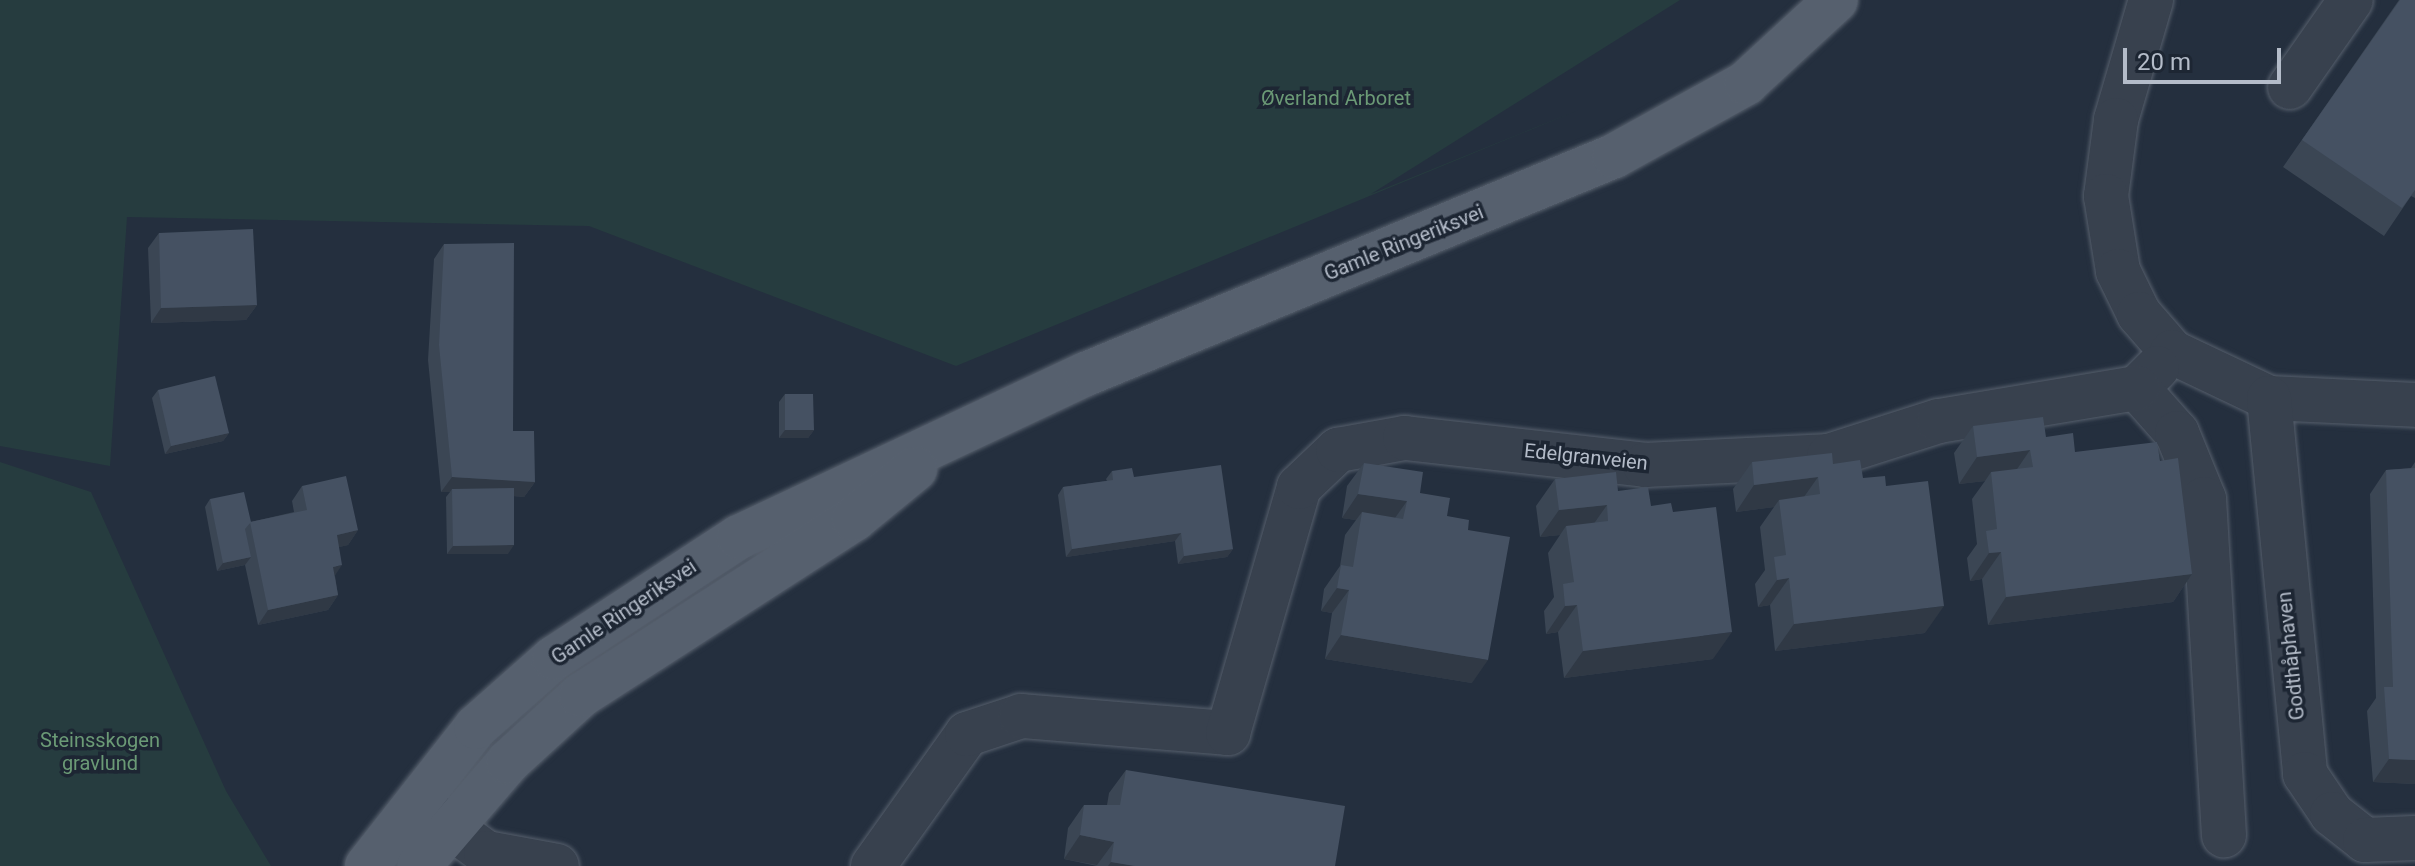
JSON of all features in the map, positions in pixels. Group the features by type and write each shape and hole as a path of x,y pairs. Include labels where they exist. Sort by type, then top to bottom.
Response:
{"main road":[{"name":"Gamle Ringeriksvei","path":"367,866 414,801 487,717 651,589 833,488 945,445 1086,374 1692,117 1796,43 1836,0"},
{"name":"Gamle Ringeriksvei","path":"419,866 450,826 581,695 854,519 945,445"}],"street":[{"path":"2151,0 2116,120 2106,196 2118,271 2139,314 2172,352 2269,398 2415,405"},
{"path":"2290,87 2351,0"},
{"path":"2172,352 2137,388 2177,433 2204,499 2224,835"},
{"name":"Edelgranveien","path":"873,866 967,734 1021,716 1228,733 1299,487 1338,450 1405,438 1645,465 1829,456 1939,421 2137,388"},
{"name":"Godthåphaven","path":"2269,398 2305,774 2332,814 2365,840 2415,838"},
{"path":"414,801 486,853 557,866"}],"green space":[{"name":"Øverland Arboret","path":"0,0 1680,0 1371,194 1581,109 956,366 589,226 127,217 110,466 0,446"},
{"name":"Steinsskogen gravlund","path":"0,462 91,492 226,791 271,866 0,866"}],"building":[{"path":"2400,0 2415,0 2415,190 2402,208 2302,140"},
{"path":"253,229 257,305 161,308 159,233"},
{"path":"514,243 513,431 534,431 535,482 452,477 439,345 444,244"},
{"path":"215,376 229,433 171,446 158,390"},
{"path":"785,394 813,394 814,430 785,430"},
{"path":"2043,417 2046,437 2073,433 2075,452 2157,442 2160,461 2178,458 2192,574 2006,597 2001,552 1989,553 1986,531 1997,529 1991,472 2033,467 2030,450 1977,457 1973,426"},
{"path":"1832,453 1833,464 1860,460 1863,478 1885,476 1886,486 1928,481 1944,606 1794,624 1789,578 1777,580 1774,557 1786,555 1779,500 1820,494 1818,477 1754,485 1752,462"},
{"path":"1364,463 1423,472 1420,493 1450,498 1447,516 1469,520 1468,530 1510,537 1488,660 1341,635 1349,590 1337,588 1341,565 1353,567 1362,512 1403,519 1407,501 1358,494"},
{"path":"1221,465 1233,549 1184,556 1181,533 1072,549 1063,487 1113,480 1112,471 1132,468 1134,477"},
{"path":"2415,468 2415,760 2389,759 2384,687 2393,687 2386,470"},
{"path":"1616,472 1618,491 1648,487 1651,506 1671,503 1673,512 1716,507 1732,632 1583,651 1577,605 1565,606 1563,584 1574,582 1566,526 1608,521 1607,505 1559,510 1555,479"},
{"path":"346,476 358,530 337,535 342,565 333,567 338,595 268,610 250,522 307,510 302,486"},
{"path":"514,488 514,545 453,546 452,489"},
{"path":"244,492 251,522 245,529 251,557 223,563 210,499"},
{"path":"1126,770 1345,806 1335,866 1135,866 1111,862 1114,842 1080,835 1084,805 1120,805"}]}
